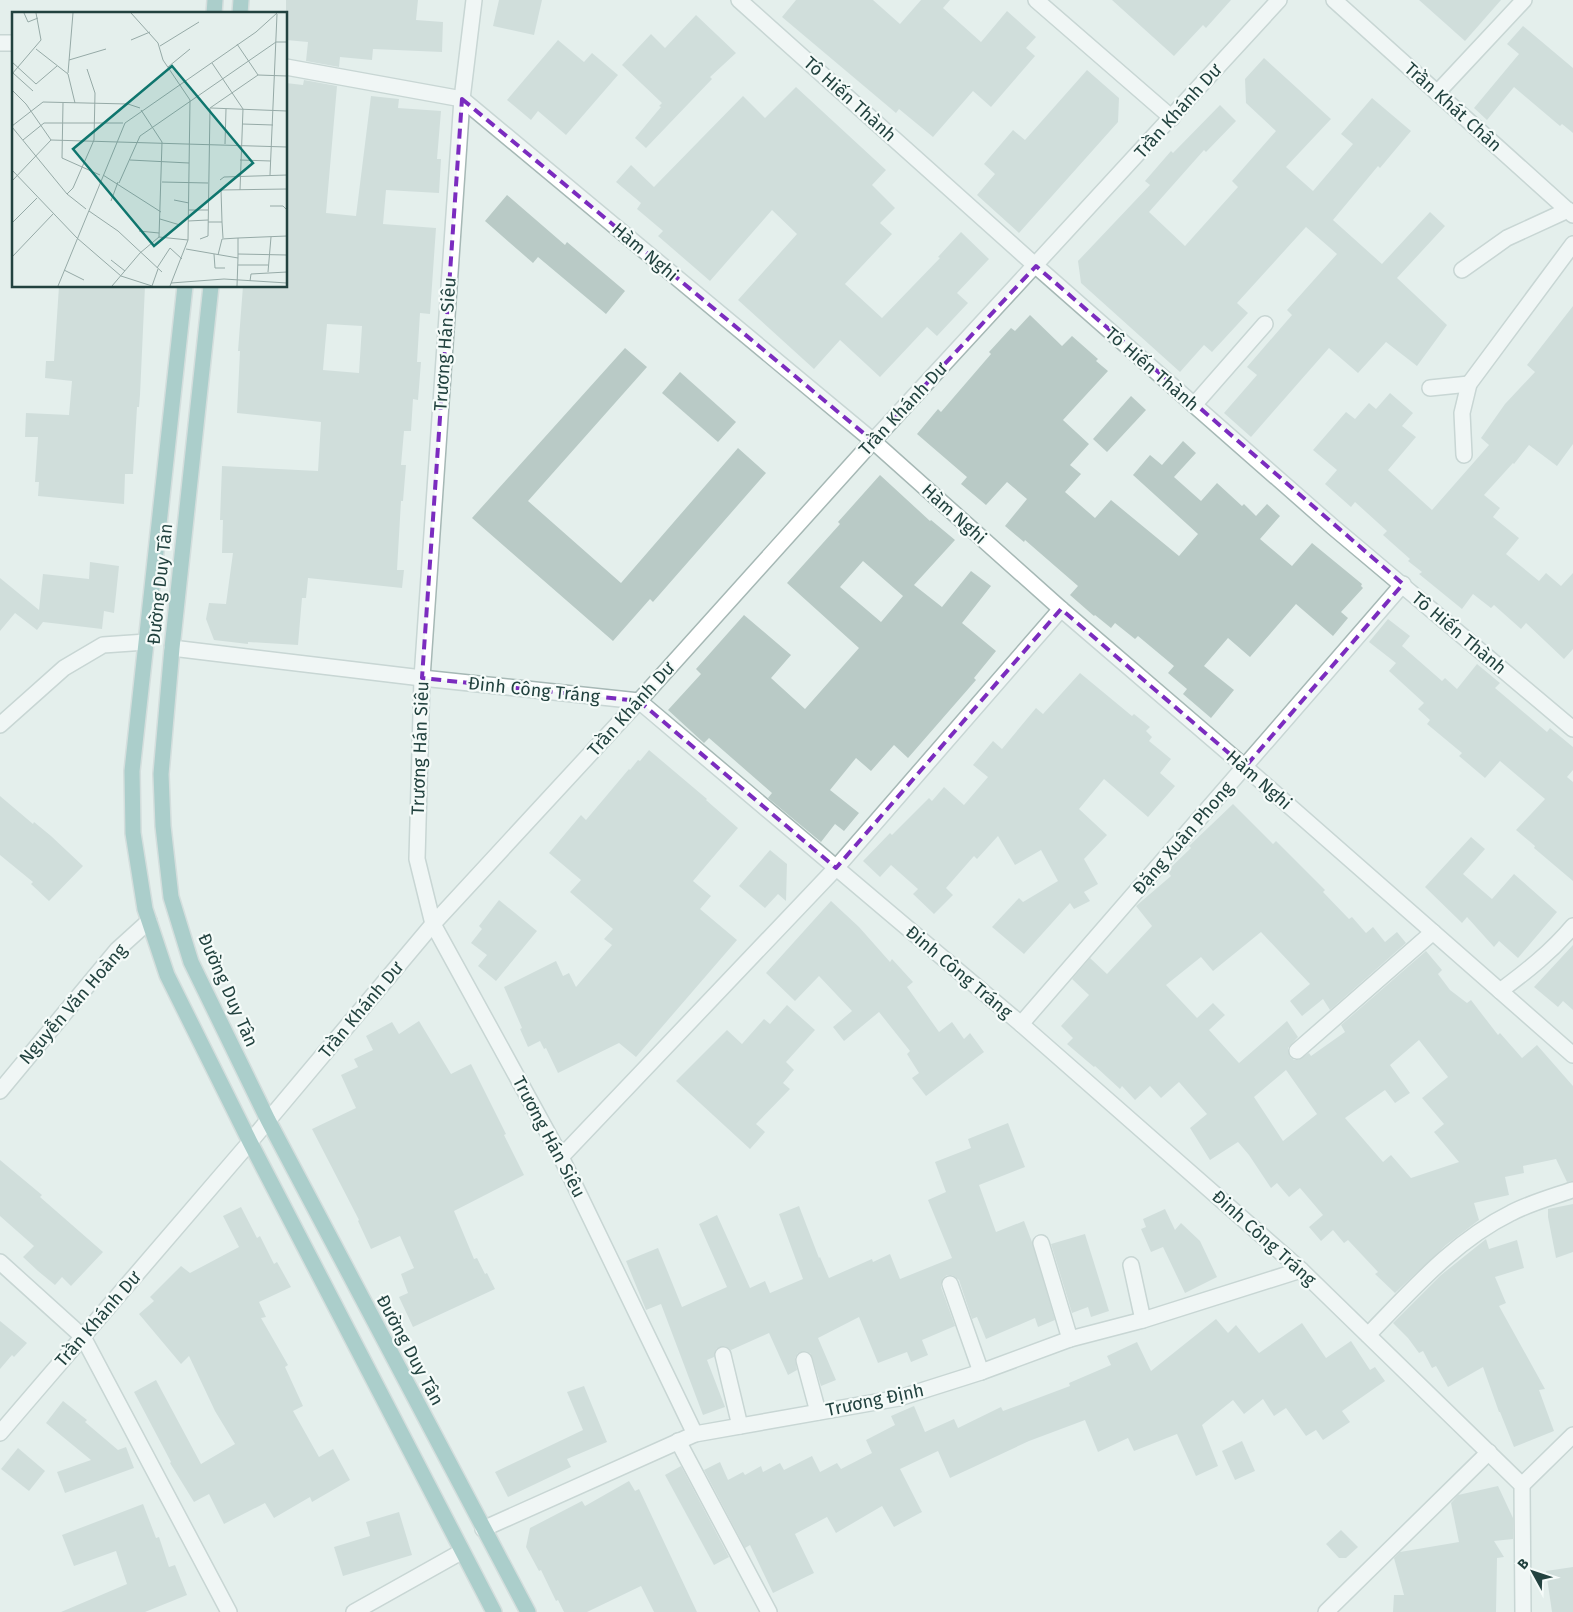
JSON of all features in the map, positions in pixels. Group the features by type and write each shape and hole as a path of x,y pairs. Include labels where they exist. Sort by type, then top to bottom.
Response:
{"main road":[{"name":"Đường Duy Tân","path":"185,288 132,771 133,833 145,910 167,974 250,1142 461,1552 494,1612"},
{"name":"Đường Duy Tân","path":"211,288 172,648 161,774 162,826 171,897 191,962 268,1120 528,1612"}],"street":[{"name":"Trương Hán Siêu","path":"474,0 462,99 422,678 417,860 433,924 561,1157 695,1434"},
{"name":"Tô Hiến Thành","path":"739,0 1036,266 1333,527 1573,729"},
{"path":"1036,0 1172,118"},
{"name":"Trần Khánh Dư","path":"0,1432 250,1142 433,924 639,701 873,441 1279,0"},
{"name":"Trần Khát Chân","path":"1334,0 1570,213"},
{"path":"1437,93 1524,0"},
{"name":"Hàm Nghi","path":"288,67 462,99 873,441 1061,608 1573,1055"},
{"path":"1462,270 1507,238 1570,213"},
{"path":"1464,455 1462,412 1469,384 1573,244"},
{"path":"1194,405 1265,324"},
{"path":"1430,388 1469,384"},
{"name":"Đặng Xuân Phong","path":"1021,1024 1402,584"},
{"path":"561,1157 836,868 1061,608"},
{"path":"0,725 64,668 103,645 146,642"},
{"name":"Đinh Công Tráng","path":"172,648 422,678 639,701 1021,1024 1301,1270 1522,1485"},
{"name":"Nguyễn Văn Hoàng","path":"0,1091 117,950 149,921"},
{"path":"1500,991 1530,969 1573,926"},
{"path":"1297,1051 1433,932"},
{"path":"1368,1335 1425,1277 1469,1238 1512,1212 1572,1190"},
{"path":"1041,1243 1070,1339"},
{"path":"0,1262 83,1337 229,1612"},
{"path":"1131,1265 1143,1320"},
{"name":"Trương Định","path":"483,1529 695,1434 899,1398 981,1372 1070,1339 1143,1320 1301,1270"},
{"path":"950,1284 981,1372"},
{"path":"723,1355 740,1426"},
{"path":"804,1360 818,1412"},
{"path":"1523,1612 1522,1485 1573,1435"},
{"path":"678,1441 769,1612"},
{"path":"1326,1612 1488,1452"},
{"path":"354,1612 461,1552"}],"highlighted area":[{"path":"462,99 873,441 1036,266 1403,584 1245,767 1061,609 836,868 639,701 422,678"}],"building":[{"path":"286,0 418,0 416,20 443,22 442,52 373,49 372,60 340,57 339,67 306,61 308,42 288,40 288,12 286,12"},
{"path":"499,0 542,0 534,35 493,26"},
{"path":"796,0 873,0 900,24 921,0 950,0 943,8 981,42 1007,11 1036,37 1026,48 1035,56 991,107 973,91 933,137 899,109 896,113 782,17"},
{"path":"1112,0 1231,0 1206,28 1203,25 1174,56"},
{"path":"1419,0 1501,0 1465,41"},
{"path":"696,15 736,53 710,77 712,79 646,148 635,138 661,107 659,106 662,103 622,65 651,34 665,48"},
{"path":"1523,26 1573,68 1573,133 1562,124 1560,126 1514,87 1487,120 1474,108 1519,54 1507,44"},
{"path":"558,40 584,62 592,53 618,75 566,135 538,111 531,120 507,100"},
{"path":"1264,58 1331,119 1286,167 1313,191 1353,144 1341,134 1372,98 1411,131 1380,168 1378,166 1333,220 1382,264 1430,212 1445,226 1397,278 1447,325 1417,366 1386,342 1358,373 1329,348 1251,437 1224,413 1257,375 1247,367 1292,315 1287,310 1337,254 1306,227 1237,303 1248,313 1212,352 1204,345 1180,372 1081,283 1078,261 1150,185 1145,181 1171,151 1173,153 1220,105 1236,121 1206,152 1204,150 1149,212 1185,246 1238,187 1232,181 1276,131 1246,103 1245,79"},
{"path":"1087,70 1119,98 1118,122 1019,233 977,195 995,174 984,164 1013,130 1025,140"},
{"path":"304,80 337,86 326,213 356,216 371,96 399,99 398,108 441,111 437,159 441,159 439,193 386,190 383,224 436,228 430,314 420,313 417,362 421,362 418,400 413,399 411,431 404,431 401,465 406,465 403,501 401,501 397,570 404,570 402,588 308,578 306,598 302,598 298,645 248,642 248,644 214,640 206,619 209,603 226,604 233,553 222,553 223,520 220,520 222,466 318,471 321,422 237,413 240,351 238,351 243,288 288,288 288,83 303,85","holes":["327,324 362,326 359,373 323,370"]},
{"path":"796,87 886,170 872,185 895,208 880,223 892,234 845,284 882,318 940,258 938,257 961,232 989,259 957,293 968,303 937,336 927,327 880,377 840,340 814,369 738,300 797,234 772,210 710,281 658,236 663,231 637,209 641,203 616,182 631,165 654,187 743,96 765,118"},
{"path":"507,195 565,245 567,242 625,291 606,314 538,257 533,263 485,221"},
{"path":"59,288 145,288 140,395 139,407 137,407 133,474 125,474 124,504 38,496 39,482 35,482 38,437 25,437 26,413 69,415 72,381 45,378 46,361 54,361"},
{"path":"1573,306 1573,444 1557,466 1529,445 1514,464 1484,495 1500,508 1493,517 1519,538 1506,554 1539,581 1546,573 1561,586 1573,573 1573,649 1564,659 1526,623 1521,629 1494,605 1491,608 1473,594 1462,609 1419,574 1422,572 1408,561 1410,559 1383,535 1387,531 1355,502 1351,507 1325,484 1337,470 1313,450 1346,412 1355,419 1369,403 1376,409 1390,393 1413,413 1402,426 1416,437 1388,470 1432,510 1489,445 1481,438 1505,404 1535,372 1527,365"},
{"path":"1030,315 1062,346 1072,336 1098,359 1096,361 1108,371 1063,420 1089,444 1070,465 1081,474 1065,492 1095,518 1111,500 1179,556 1198,534 1133,475 1150,455 1162,465 1183,441 1196,453 1174,477 1201,501 1217,483 1256,516 1267,504 1280,516 1260,539 1292,566 1312,543 1362,584 1363,588 1341,612 1348,618 1333,636 1296,604 1250,657 1228,638 1204,666 1234,690 1211,718 1183,694 1187,689 1168,673 1174,666 1138,636 1135,639 1115,623 1111,628 1094,616 1070,595 1078,586 1025,540 1024,542 1005,526 1027,499 1007,482 986,505 961,484 967,477 917,434 938,409 941,412 991,354 989,352 1011,328 1015,331"},
{"path":"625,348 647,367 528,501 621,583 738,448 766,473 653,602 650,599 613,641 472,518"},
{"path":"680,372 736,422 718,442 662,393"},
{"path":"1131,396 1146,410 1107,452 1093,439"},
{"path":"880,475 930,521 955,540 914,585 942,607 971,571 991,586 962,623 996,651 974,678 976,680 908,758 894,745 871,771 856,758 830,790 859,813 844,831 835,824 821,842 768,798 772,793 709,738 704,743 668,710 701,674 696,669 744,615 791,655 771,678 805,709 859,648 787,583 840,524 838,522","holes":["863,561 903,596 881,622 840,587"]},
{"path":"90,562 119,566 114,613 104,611 102,629 43,622 37,630 15,613 0,631 0,578 39,610 43,574 89,579"},
{"path":"1388,619 1410,636 1402,646 1442,681 1445,678 1457,689 1477,664 1500,683 1495,688 1547,732 1550,728 1573,747 1573,770 1567,777 1573,782 1573,881 1516,830 1545,799 1500,761 1485,778 1459,756 1462,753 1427,724 1430,720 1418,709 1424,703 1389,671 1396,663 1369,642"},
{"path":"1080,673 1132,716 1134,714 1150,727 1146,731 1152,737 1149,741 1171,759 1160,773 1175,786 1148,817 1104,779 1079,809 1107,835 1084,859 1098,884 1084,892 1090,901 1074,909 1070,903 1024,954 992,927 1019,898 1023,902 1058,881 1041,850 1015,865 998,836 977,859 974,856 946,888 953,895 934,914 913,894 918,889 891,865 880,877 863,861 890,833 892,835 929,798 932,801 944,787 964,805 988,777 973,765 993,741 1002,749 1036,708 1043,714"},
{"path":"649,750 738,828 693,881 711,896 700,909 737,940 636,1057 619,1043 558,1073 546,1048 544,1049 540,1041 528,1047 504,987 556,961 563,976 569,973 576,987 612,945 604,939 613,929 570,892 581,880 549,853 581,815 586,820 629,769 638,760 640,761"},
{"path":"0,796 33,824 34,822 51,836 83,866 49,901 31,884 33,882 0,855"},
{"path":"1233,804 1273,844 1276,841 1325,890 1323,892 1349,919 1352,917 1366,933 1373,927 1385,942 1397,932 1406,943 1330,1010 1323,999 1302,1016 1290,1001 1310,984 1261,932 1213,971 1201,957 1166,985 1197,1018 1213,1003 1225,1015 1209,1030 1239,1063 1287,1021 1298,1037 1288,1048 1290,1057 1298,1060 1309,1053 1311,1056 1345,1032 1341,1025 1426,951 1442,970 1438,974 1450,990 1467,1003 1471,1000 1498,1035 1500,1033 1522,1058 1537,1045 1573,1086 1573,1181 1567,1182 1556,1159 1523,1166 1524,1173 1505,1177 1509,1195 1474,1203 1479,1220 1446,1245 1395,1293 1375,1274 1378,1272 1348,1240 1344,1243 1333,1230 1321,1241 1309,1227 1323,1215 1300,1188 1289,1197 1277,1183 1271,1188 1238,1142 1210,1160 1190,1128 1207,1114 1179,1082 1161,1098 1150,1086 1135,1100 1122,1086 1120,1089 1067,1044 1073,1038 1061,1026 1089,995 1072,979 1090,958 1107,974 1152,926 1136,906 1171,876 1167,871 1191,848 1189,846","holes":["1419,1040 1448,1077 1422,1098 1444,1124 1434,1132 1459,1162 1411,1178 1391,1155 1383,1162 1345,1118 1385,1090 1395,1103 1410,1093 1390,1065","1286,1070 1317,1114 1283,1141 1254,1097"]},
{"path":"1471,837 1485,849 1463,874 1492,899 1514,874 1557,912 1518,958 1499,941 1494,947 1467,917 1462,923 1425,887"},
{"path":"770,850 787,864 786,901 778,894 765,908 739,886"},
{"path":"499,900 537,931 496,981 478,966 487,955 471,943 482,929 479,926"},
{"path":"831,901 859,927 890,962 892,959 913,982 907,987 939,1032 952,1022 964,1039 970,1033 984,1052 926,1096 912,1078 919,1073 907,1054 910,1051 879,1012 844,1041 833,1027 852,1011 819,976 795,1001 766,973"},
{"path":"1573,945 1573,1010 1563,1001 1558,1007 1534,987"},
{"path":"787,1005 815,1030 786,1062 794,1070 783,1083 790,1089 756,1124 765,1132 750,1149 676,1081 727,1030 742,1044 764,1019 770,1024"},
{"path":"419,1021 451,1074 471,1064 524,1175 454,1211 474,1259 477,1258 495,1289 413,1327 399,1297 408,1293 401,1274 414,1268 400,1236 371,1249 359,1220 312,1129 356,1108 341,1075 358,1067 354,1059 373,1050 366,1036 392,1022 399,1034"},
{"path":"1008,1123 1025,1167 979,1185 996,1232 1024,1221 1055,1320 1038,1327 1035,1318 986,1339 977,1317 972,1319 959,1280 952,1275 947,1275 943,1278 941,1287 955,1326 922,1340 928,1355 911,1362 907,1352 878,1363 859,1317 818,1338 836,1380 821,1386 811,1354 806,1351 798,1353 795,1358 797,1370 788,1375 769,1333 731,1350 725,1346 716,1349 714,1357 707,1360 725,1407 703,1415 661,1304 646,1310 626,1261 658,1248 682,1307 727,1287 699,1224 717,1215 750,1288 765,1281 770,1293 803,1279 779,1214 799,1206 819,1258 829,1278 872,1259 873,1262 890,1254 900,1279 952,1258 928,1200 946,1192 935,1162 971,1148 968,1139"},
{"path":"0,1160 42,1195 40,1197 103,1252 71,1286 62,1277 55,1285 23,1257 34,1246 0,1216"},
{"path":"1573,1204 1573,1252 1556,1258 1548,1209"},
{"path":"241,1207 257,1238 260,1236 274,1264 277,1262 291,1287 259,1302 266,1317 261,1318 288,1365 285,1367 303,1406 293,1411 319,1457 333,1449 350,1480 312,1502 310,1497 274,1518 265,1503 224,1524 209,1494 194,1502 170,1463 134,1392 156,1380 201,1464 235,1444 215,1411 189,1356 181,1364 139,1314 154,1301 150,1297 181,1266 190,1273 239,1247 223,1216"},
{"path":"1165,1209 1175,1230 1181,1223 1200,1241 1217,1277 1185,1293 1163,1247 1151,1252 1141,1229 1146,1227 1143,1219"},
{"path":"1085,1234 1109,1311 1091,1317 1088,1307 1072,1313 1051,1244"},
{"path":"1486,1239 1489,1249 1517,1240 1524,1268 1495,1277 1506,1303 1499,1306 1545,1389 1539,1390 1554,1431 1514,1447 1483,1367 1448,1387 1436,1366 1432,1368 1423,1351 1419,1353 1408,1338 1393,1323 1441,1275"},
{"path":"1216,1319 1228,1333 1236,1325 1259,1353 1302,1323 1326,1358 1351,1341 1370,1370 1375,1367 1385,1381 1342,1411 1350,1422 1323,1440 1316,1430 1306,1436 1286,1408 1274,1416 1263,1399 1244,1414 1233,1400 1202,1425 1218,1466 1196,1476 1177,1434 1134,1451 1128,1438 1098,1452 1085,1420 1029,1441 950,1478 938,1451 900,1469 922,1512 894,1527 882,1506 836,1533 827,1517 795,1534 814,1573 773,1593 750,1545 745,1548 704,1470 720,1462 728,1480 743,1472 745,1475 761,1466 763,1472 780,1463 784,1470 812,1456 820,1472 837,1463 841,1469 872,1453 866,1440 895,1425 891,1416 914,1406 925,1432 954,1419 958,1428 1001,1407 1003,1411 1070,1386 1069,1383 1111,1365 1107,1356 1137,1342 1151,1371"},
{"path":"0,1321 27,1343 14,1357 12,1355 0,1369"},
{"path":"584,1386 607,1442 567,1459 571,1467 508,1497 495,1472 583,1430 567,1392"},
{"path":"63,1401 87,1420 85,1422 118,1450 126,1447 134,1468 65,1493 57,1472 91,1460 46,1423"},
{"path":"1242,1441 1255,1471 1235,1480 1222,1451"},
{"path":"18,1448 45,1471 29,1491 1,1469"},
{"path":"681,1466 729,1557 714,1565 665,1475"},
{"path":"629,1481 635,1491 639,1489 697,1612 654,1612 641,1586 587,1612 564,1612 526,1547 530,1528 582,1501 585,1506"},
{"path":"1498,1486 1513,1518 1513,1539 1494,1541 1504,1557 1497,1558 1496,1612 1393,1612 1394,1595 1404,1595 1394,1558 1400,1552 1459,1542 1451,1503 1458,1495"},
{"path":"143,1504 156,1538 159,1537 169,1567 175,1565 187,1595 145,1612 61,1612 127,1584 116,1551 74,1566 62,1535"},
{"path":"399,1512 412,1555 343,1576 334,1547 370,1536 366,1522"},
{"path":"1341,1530 1358,1547 1346,1558 1339,1558 1326,1544"},
{"path":"1573,1567 1573,1612 1552,1612 1546,1571"}]}
